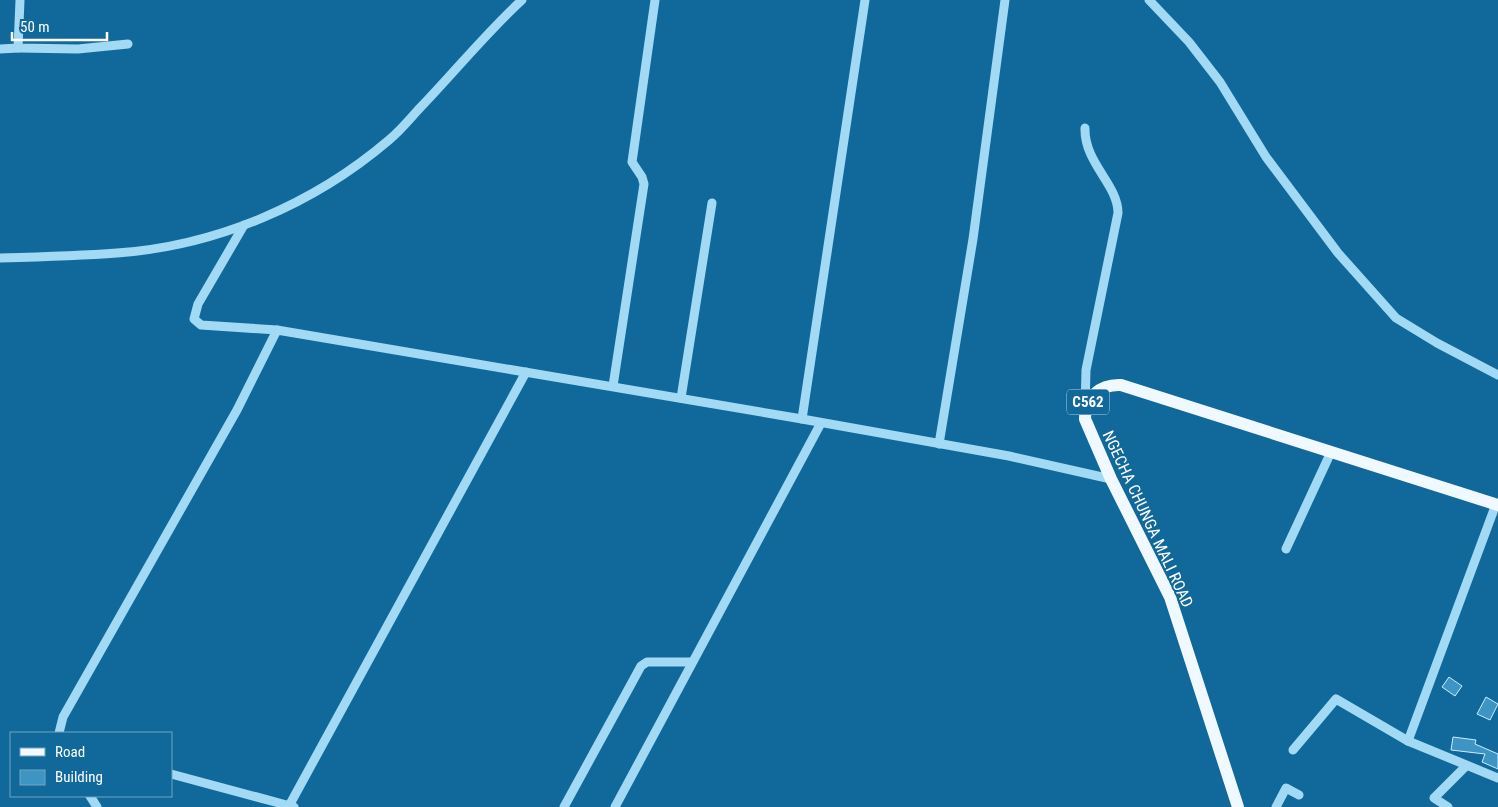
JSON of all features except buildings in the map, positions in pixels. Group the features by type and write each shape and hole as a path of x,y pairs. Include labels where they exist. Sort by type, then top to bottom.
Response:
{"main road":[{"name":"C562","path":"1085,408 1102,387 1109,384 1121,385 1497,504"},
{"name":"NGECHA CHUNGA MALI ROAD","path":"1085,408 1085,419 1111,480 1170,597 1238,807"}],"street":[{"path":"18,48 20,0"},
{"path":"0,258 132,251 190,240 244,225 303,200 323,189 390,139 522,0"},
{"path":"613,386 644,184 642,176 632,162 655,0"},
{"path":"802,419 865,0"},
{"path":"939,444 974,239 1005,0"},
{"path":"1149,0 1189,42 1220,82 1266,158 1338,253 1396,318 1437,344 1498,375"},
{"path":"0,49 78,49 128,44"},
{"path":"1085,128 1085,142 1116,202 1118,213 1086,370 1085,408"},
{"path":"681,398 712,203"},
{"path":"244,225 194,313 194,319 201,325 277,330 613,386 1009,456 1111,480"},
{"path":"59,732 68,708 237,410 277,330"},
{"path":"172,774 292,806 526,372"},
{"path":"615,807 820,423"},
{"path":"1286,549 1331,452"},
{"path":"1408,741 1497,504"},
{"path":"564,807 642,666 647,662 692,662"},
{"path":"1293,750 1336,698 1408,741 1498,778"},
{"path":"1448,807 1434,798 1466,766"},
{"path":"1276,807 1286,788 1299,795"}]}
